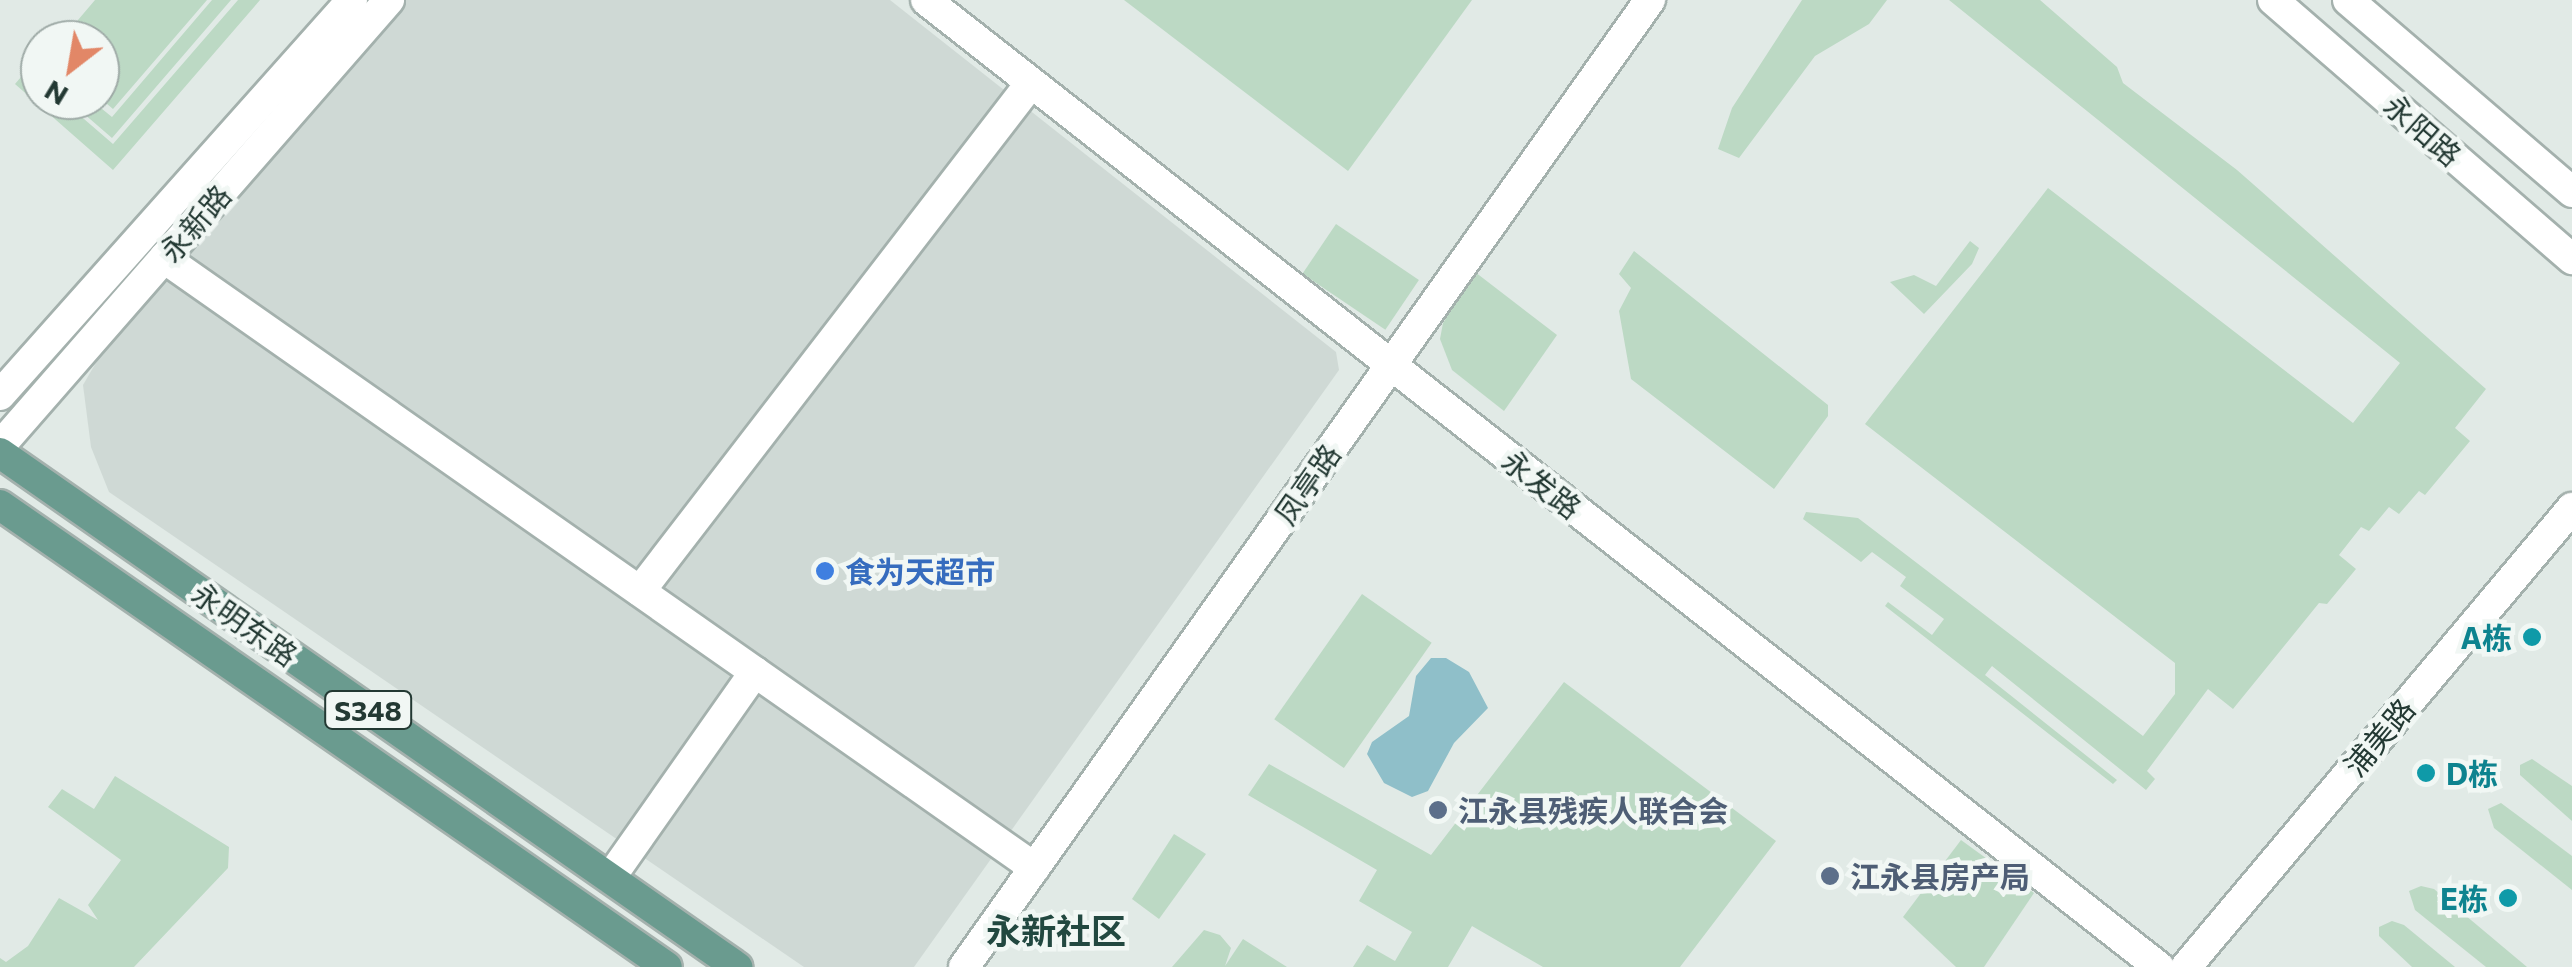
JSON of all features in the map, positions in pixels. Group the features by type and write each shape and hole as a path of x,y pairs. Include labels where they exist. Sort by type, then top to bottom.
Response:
{"main road":[{"name":"永明东路","path":"0,450 737,967"},
{"name":"永明东路","path":"0,505 667,967"}],"street":[{"name":"永新路","path":"0,396 352,0"},
{"name":"永新路","path":"0,450 390,0"},
{"name":"永发路","path":"926,0 2159,967"},
{"name":"凤亭路","path":"964,967 1650,0"},
{"name":"永阳路","path":"2273,0 2572,260"},
{"name":"永阳路","path":"2348,0 2572,192"},
{"path":"640,591 1031,83"},
{"path":"164,258 1035,868"},
{"name":"浦美路","path":"2186,967 2572,508"},
{"path":"610,878 755,672"}],"shaded area":[{"path":"406,0 890,0 1336,352 1339,370 914,967 804,967 109,492 91,447 83,385 115,330"}],"green space":[{"path":"95,0 207,0 120,101 120,20 78,20"},
{"path":"212,0 231,0 112,138 91,120 120,120 120,108"},
{"path":"238,0 260,0 113,170 56,120 85,120 113,144"},
{"path":"1124,0 1472,0 1348,171"},
{"path":"1802,0 1887,0 1869,24 1815,56 1739,158 1718,149 1732,108"},
{"path":"1949,0 2040,0 2117,67 2123,83 2237,170 2486,389 2455,428 2470,441 2425,495 2419,491 2399,514 2389,507 2369,531 2361,527 2339,555 2356,569 2327,604 2319,603 2233,709 2208,689 2147,771 2155,779 2146,790 1992,666 1985,675 2117,780 2113,784 1885,606 1888,602 1932,635 1944,619 1900,586 1906,577 1872,552 1861,562 1803,519 1806,512 1858,518 2143,736 2175,694 2175,663 1865,424 2048,188 2353,423 2400,363"},
{"path":"1336,224 1419,280 1385,330 1302,274"},
{"path":"1970,241 1979,248 1972,264 1924,314 1890,282 1914,275 1936,286"},
{"path":"1634,251 1828,405 1828,416 1774,489 1631,379 1619,311 1631,288 1619,274"},
{"path":"1475,272 1557,335 1504,411 1452,370 1440,339 1443,323"},
{"path":"1362,594 1432,643 1344,768 1274,719"},
{"path":"1564,682 1776,841 1680,967 1543,967 1472,926 1448,967 1353,967 1367,945 1395,961 1412,932 1359,901 1377,870 1248,795 1269,764 1431,855"},
{"path":"2532,759 2572,786 2572,821 2520,775 2520,765"},
{"path":"115,776 229,847 228,868 134,967 0,967 0,958 6,962 28,946 59,898 98,920 88,905 121,860 48,807 62,789 94,809"},
{"path":"2501,803 2572,856 2572,890 2494,828 2488,809"},
{"path":"1174,834 1206,854 1159,919 1132,899"},
{"path":"1961,840 2034,893 1984,967 1956,967 1903,917"},
{"path":"2421,886 2434,889 2527,967 2486,967 2415,910 2409,891"},
{"path":"2392,921 2404,925 2455,967 2412,967 2379,936 2379,927"},
{"path":"1204,930 1220,935 1231,948 1225,966 1243,939 1287,967 1172,967"}],"water":[{"path":"1431,658 1446,658 1469,672 1488,708 1454,743 1428,791 1412,797 1384,783 1367,754 1372,742 1409,716 1416,676"}],"place":[{"name":"食为天超市","path":"825,571"},
{"name":"A栋","path":"2532,637"},
{"name":"D栋","path":"2426,773"},
{"name":"江永县残疾人联合会","path":"1438,810"},
{"name":"江永县房产局","path":"1830,876"},
{"name":"E栋","path":"2508,898"}],"district":[{"name":"永新社区","path":"1056,930"}]}
